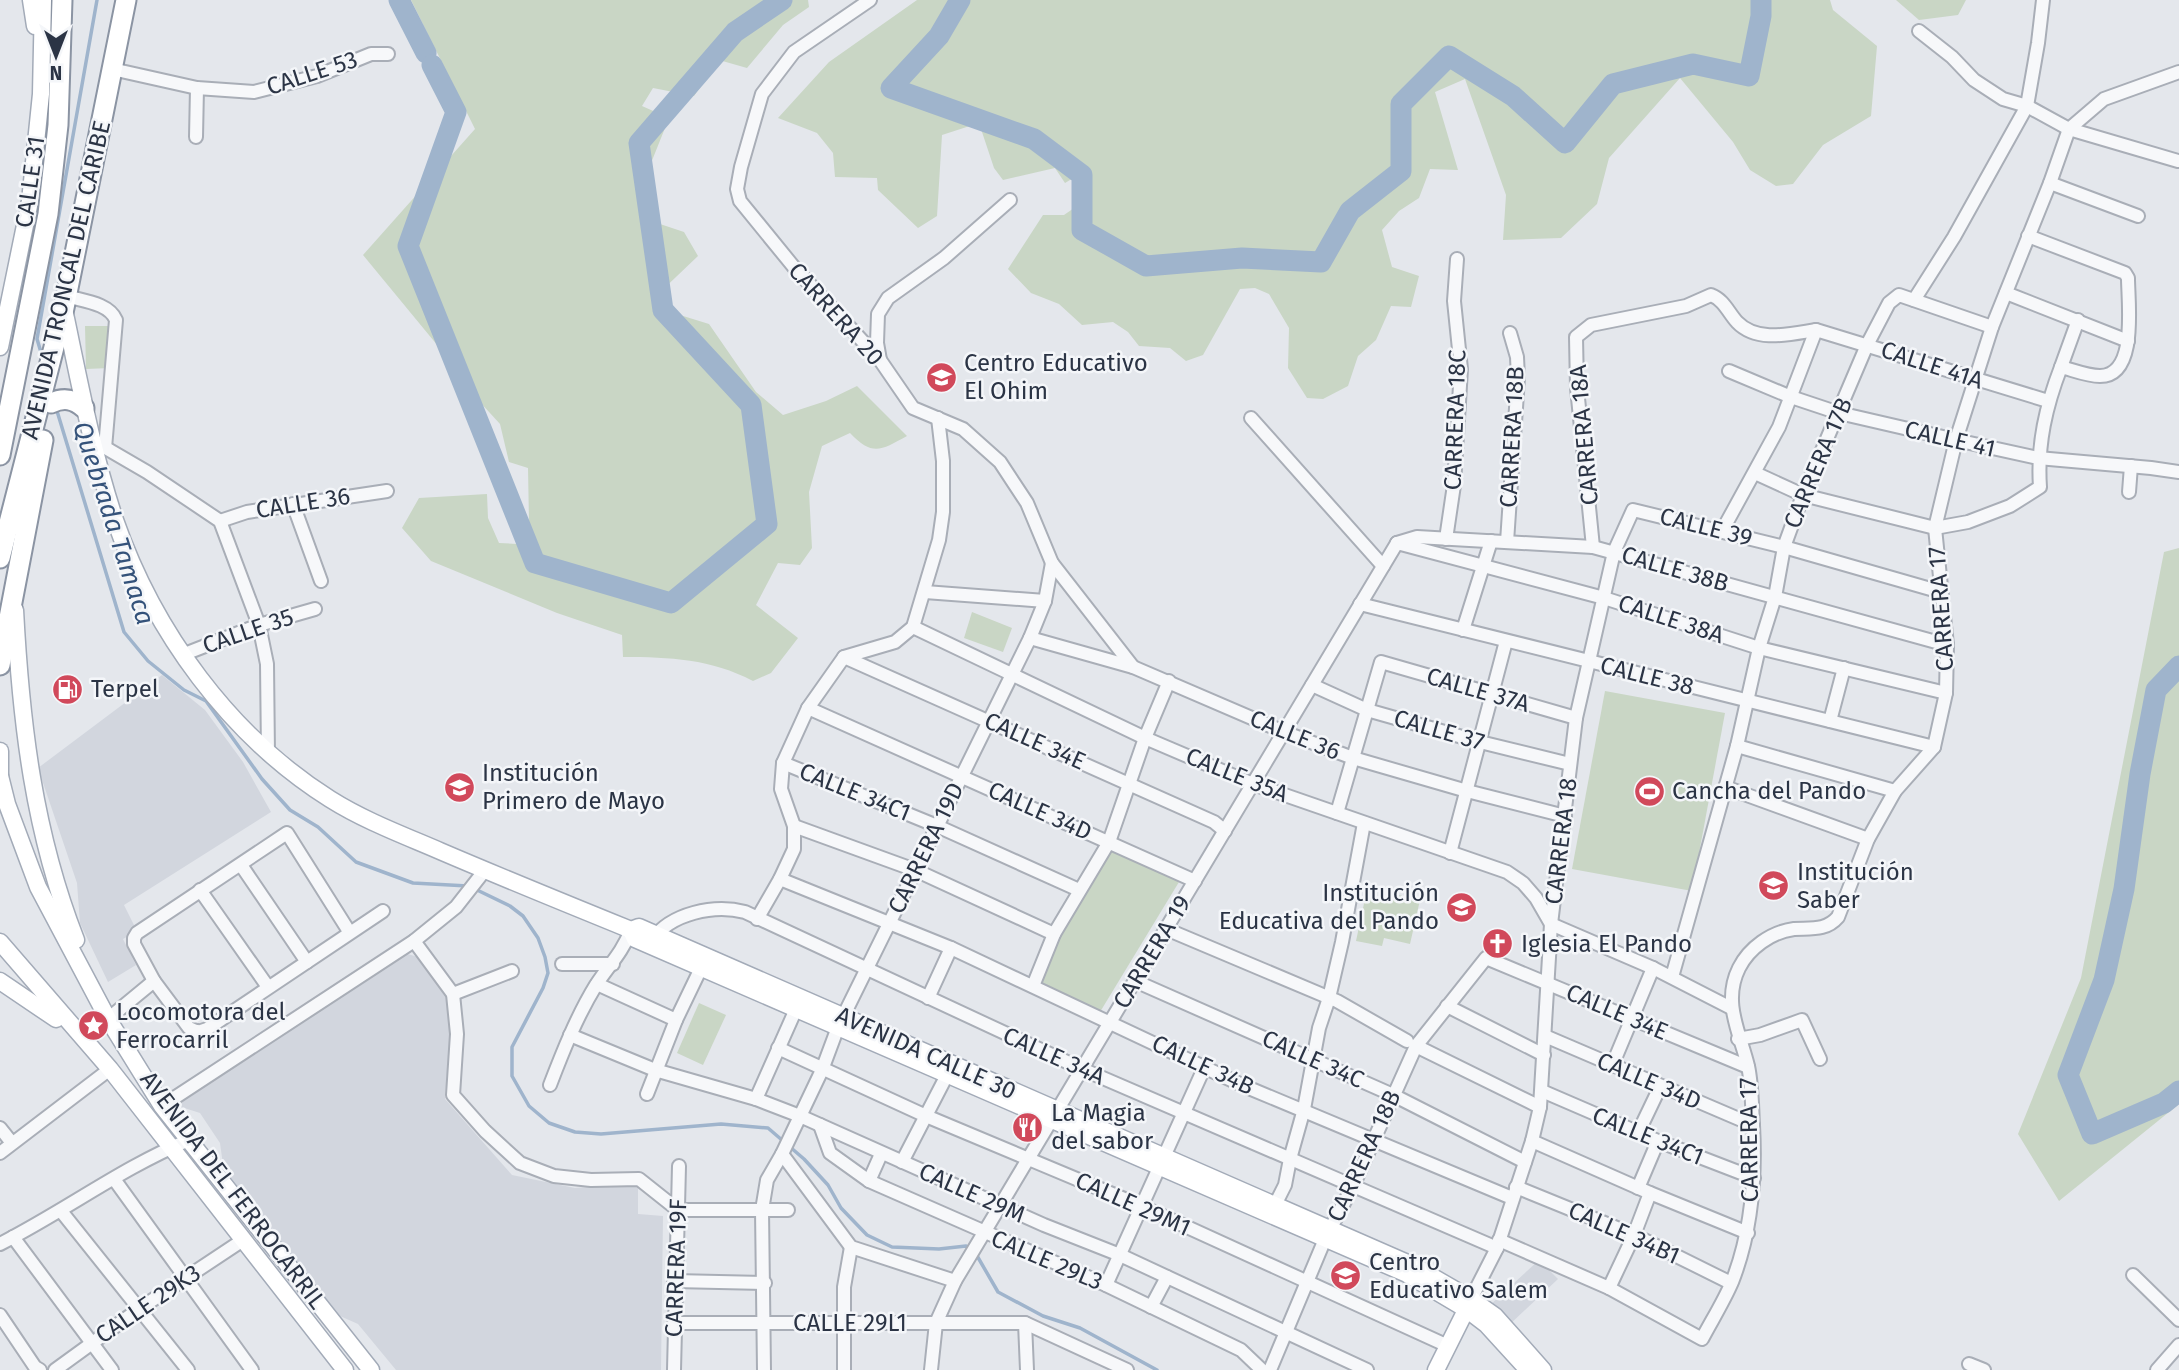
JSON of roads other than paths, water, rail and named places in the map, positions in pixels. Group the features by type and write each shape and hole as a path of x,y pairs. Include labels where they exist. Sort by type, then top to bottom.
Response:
{"highway":[{"name":"AVENIDA TRONCAL DEL CARIBE","path":"0,455 48,214 58,125 62,0"},
{"name":"AVENIDA TRONCAL DEL CARIBE","path":"2,553 65,302 126,0"},
{"path":"0,665 51,403 65,302"},
{"path":"51,403 72,400 85,408"}],"main road":[{"path":"31,0 40,56"},
{"path":"40,56 43,0"},
{"name":"CALLE 31","path":"0,347 30,201 41,94 40,56"},
{"name":"AVENIDA CALLE 30","path":"65,302 85,408 98,444 116,521 142,581 182,655 221,706 268,754 330,799 480,875 631,930 635,939 653,940 1328,1234 1412,1265 1469,1304 1495,1317 1543,1370"},
{"path":"14,590 19,684 30,774 57,891 104,1012"},
{"name":"AVENIDA DEL FERROCARRIL","path":"0,751 0,777 7,804 38,887 104,1012 162,1106 371,1370"},
{"name":"AVENIDA CALLE 30","path":"653,940 701,968 796,1009 841,1021 947,1075 1054,1116"},
{"name":"AVENIDA DEL FERROCARRIL","path":"0,942 110,1069 169,1148 345,1370"},
{"path":"0,981 31,1000 86,1041"},
{"name":"AVENIDA CALLE 30","path":"1161,1161 1275,1205 1328,1234"},
{"name":"AVENIDA CALLE 30","path":"1469,1304 1528,1370"},
{"name":"CARRERA 18","path":"1436,1370 1469,1304"}],"street":[{"name":"CARRERA 20","path":"870,0 794,52 762,94 741,167 737,189 740,201 793,266 880,360 914,408 963,429 1000,462 1027,503 1052,563 1133,667"},
{"path":"1992,327 1914,300 1954,237 2027,106 2043,0"},
{"path":"1919,31 1974,80 2003,99 2027,106 2069,129 2178,162"},
{"name":"CALLE 53","path":"112,69 197,88 254,92 317,76 370,54 388,54"},
{"path":"2069,129 2104,99 2179,72"},
{"path":"196,137 197,88"},
{"name":"CARRERA 17","path":"1609,1288 1702,1339 1731,1283 1748,1233 1755,1178 1748,1067 1731,1008 1738,969 1760,942 1791,930 1824,927 1832,923 1838,916 1868,839 1895,791 1934,747 1946,693 1947,645 1935,528 1956,440 1992,327 2069,129"},
{"path":"2050,183 2138,216"},
{"path":"880,360 877,344 878,314 888,298 944,258 1010,201"},
{"path":"2028,236 2125,273 2128,278 2124,361 2105,376 2061,367"},
{"name":"CARRERA 18C","path":"1446,539 1454,485 1461,369 1454,301 1457,259"},
{"path":"2006,293 2127,341"},
{"name":"CARRERA 18A","path":"1593,547 1577,388 1576,337 1591,325 1686,306 1711,295 1719,298 1739,324 1754,334 1776,335 1816,330"},
{"name":"CARRERA 17B","path":"1672,977 1737,746 1759,648 1775,597 1784,547 1803,495 1867,345 1895,297 1899,295 1914,300"},
{"path":"65,302 103,308 114,314 116,320 98,444 147,472 220,521 259,625 267,664 268,754"},
{"path":"1755,472 1803,495 1935,528 1978,518 2010,506 2040,487 2038,458 2048,401 2078,320"},
{"path":"1722,531 1779,427 1816,330"},
{"name":"CALLE 41A","path":"1816,330 2048,401"},
{"name":"CARRERA 18B","path":"1507,542 1518,378 1517,357 1510,333"},
{"name":"CALLE 41","path":"1729,371 1791,397 1839,413 1956,440 2038,458 2179,472"},
{"path":"757,919 794,849 794,826 781,789 783,763 808,708 844,657 895,642 914,627 939,540 943,512 943,461 938,418"},
{"path":"1251,418 1383,566"},
{"path":"2129,492 2132,466"},
{"name":"CALLE 36","path":"220,521 247,512 387,491"},
{"path":"293,504 321,581"},
{"name":"CALLE 39","path":"1633,510 1784,547 1941,592"},
{"name":"CARRERA 18","path":"1469,1304 1498,1244 1532,1142 1540,1107 1551,925 1576,718 1614,552 1633,510"},
{"name":"CALLE 38B","path":"1397,543 1417,537 1593,547 1947,645"},
{"name":"CARRERA 18B","path":"1463,630 1491,541"},
{"name":"CARRERA 19","path":"930,1370 936,1324 955,1281 1397,543"},
{"name":"CALLE 38A","path":"1397,543 1604,598 1759,648 1946,693"},
{"name":"CARRERA 19D","path":"764,1370 762,1210 766,1180 784,1151 841,1021 1030,638 1045,601 1052,563"},
{"path":"925,592 1045,601"},
{"name":"CALLE 38","path":"1360,604 1934,747"},
{"name":"CALLE 35","path":"182,655 259,625 314,609"},
{"name":"CALLE 35A","path":"914,627 1145,738 1253,783 1507,872 1536,898 1551,925"},
{"name":"CALLE 36","path":"1030,638 1133,667 1284,732 1353,758 1565,816"},
{"path":"1450,853 1506,641"},
{"name":"CALLE 34E","path":"844,657 1129,783 1214,822 1225,831"},
{"name":"CALLE 37A","path":"1367,710 1381,662 1576,718"},
{"path":"1830,721 1844,668"},
{"path":"1033,986 1054,934 1109,842 1145,738 1169,681"},
{"name":"CALLE 37","path":"1312,685 1367,710 1570,764"},
{"name":"CALLE 34D","path":"808,708 1195,881"},
{"path":"1336,813 1367,710"},
{"path":"1737,746 1895,791"},
{"name":"CALLE 34C1","path":"783,763 937,826 1079,890"},
{"path":"1726,788 1868,839"},
{"path":"1275,1205 1285,1185 1304,1109 1312,1060 1329,998 1364,822"},
{"path":"794,826 915,870 1054,934"},
{"path":"350,933 287,833 137,933 134,944 154,981 189,1028 198,1032 207,1029 383,911"},
{"path":"241,865 307,962"},
{"path":"162,1106 414,941 456,907 480,875"},
{"name":"CALLE 34B","path":"780,879 951,948 1244,1086 1514,1192"},
{"path":"200,890 268,987"},
{"name":"CALLE 34A","path":"653,940 678,919 694,913 728,908 745,912 1082,1069 1290,1159 1498,1244"},
{"path":"1551,925 1653,968 1731,1008"},
{"path":"1166,929 1329,998 1411,1043 1540,1107"},
{"path":"550,1085 570,1035 597,984 625,945 631,930"},
{"path":"414,941 453,994 457,1034 453,1095 485,1131 520,1163 554,1176 592,1180 639,1179 678,1210 788,1210"},
{"path":"928,998 951,948"},
{"name":"CARRERA 18B","path":"1270,1370 1328,1234 1354,1184 1393,1095 1411,1043 1447,1006 1486,958"},
{"name":"CALLE 34E","path":"1486,958 1748,1067"},
{"path":"562,964 613,964"},
{"path":"647,1094 676,1020 701,968"},
{"path":"1612,1066 1653,968"},
{"path":"453,994 512,971"},
{"path":"104,1012 154,981"},
{"name":"CALLE 34C","path":"1135,981 1231,1021 1393,1095 1525,1162"},
{"path":"597,984 676,1020"},
{"path":"1447,1006 1544,1055"},
{"path":"755,1099 796,1009"},
{"path":"1738,1039 1760,1035 1802,1020 1819,1059"},
{"name":"CALLE 29M","path":"570,1035 655,1070 755,1099 800,1116 881,1154 1120,1255 1367,1370"},
{"name":"CALLE 34D","path":"1545,1036 1753,1125"},
{"name":"CALLE 29M1","path":"778,1048 926,1116 1141,1206 1448,1346"},
{"path":"1107,1285 1182,1112 1205,1066"},
{"path":"0,1153 110,1069"},
{"path":"902,1162 947,1075"},
{"path":"1638,1133 1660,1087"},
{"name":"CALLE 34C1","path":"1542,1091 1638,1133 1755,1178"},
{"name":"CALLE 29L3","path":"820,1125 831,1153 869,1181 981,1238 1107,1285 1241,1350 1262,1370"},
{"path":"0,1128 12,1143"},
{"path":"112,1370 4,1241 61,1211 148,1157 189,1140"},
{"path":"1498,1244 1609,1288 1634,1235 1658,1141"},
{"path":"1532,1142 1748,1233"},
{"path":"784,1151 851,1247 955,1281"},
{"path":"869,1181 881,1154"},
{"name":"CARRERA 19F","path":"674,1370 678,1166"},
{"path":"114,1179 252,1370"},
{"name":"CALLE 34B1","path":"1514,1192 1634,1235 1731,1283"},
{"path":"61,1211 188,1370"},
{"name":"CALLE 29K3","path":"55,1370 139,1309 243,1240"},
{"path":"844,1370 844,1287 851,1247"},
{"path":"2133,1275 2179,1320"},
{"path":"1152,1307 1167,1277"},
{"path":"674,1282 765,1283"},
{"path":"0,1315 35,1367 40,1370"},
{"name":"CALLE 29L1","path":"674,1323 1025,1323"},
{"path":"1027,1370 1025,1323 1109,1366 1127,1370"},
{"path":"2157,1370 2179,1345"},
{"path":"1969,1364 1983,1370"}],"waterway":[{"name":"Quebrada Tamaca","path":"43,359 37,339 97,0"},
{"path":"399,0 426,53"},
{"path":"432,65 456,112 408,246 535,563 671,603 767,524 751,405 663,310 639,143 735,32 782,0"},
{"path":"960,0 939,36 891,88 1034,139 1082,175 1082,230 1146,266 1242,258 1321,262 1350,211 1401,171 1401,104 1449,56 1513,96 1565,143 1613,84 1693,64 1749,76 1761,16 1761,0"},
{"name":"Quebrada Tamaca","path":"57,411 124,632 148,661 184,690 206,701 262,779 290,810 318,827 356,862 413,883 468,886"},
{"path":"2179,666 2156,690 2140,774 2124,889 2104,980 2068,1075 2092,1134 2164,1103 2179,1091"},
{"name":"Quebrada Tamaca","path":"475,889 510,906 523,916 538,938 545,957 548,973 543,988 512,1047 512,1076 529,1106 549,1123 575,1132 601,1134 721,1124 768,1128 804,1159 828,1185 841,1208 867,1235 892,1247 939,1249 966,1246 970,1249"},
{"name":"Quebrada Tamaca","path":"976,1254 998,1292 1043,1316 1080,1328 1157,1370"}],"place":[{"name":"Centro Educativo El Ohim","path":"941,377"},
{"name":"Terpel","path":"68,689"},
{"name":"Institución Primero de Mayo","path":"459,787"},
{"name":"Cancha del Pando","path":"1649,791"},
{"name":"Institución Saber","path":"1774,886"},
{"name":"Institución Educativa del Pando","path":"1462,907"},
{"name":"Iglesia El Pando","path":"1498,944"},
{"name":"Locomotora del Ferrocarril","path":"93,1026"},
{"name":"La Magia del sabor","path":"1028,1127"},
{"name":"Centro Educativo Salem","path":"1346,1276"}]}
